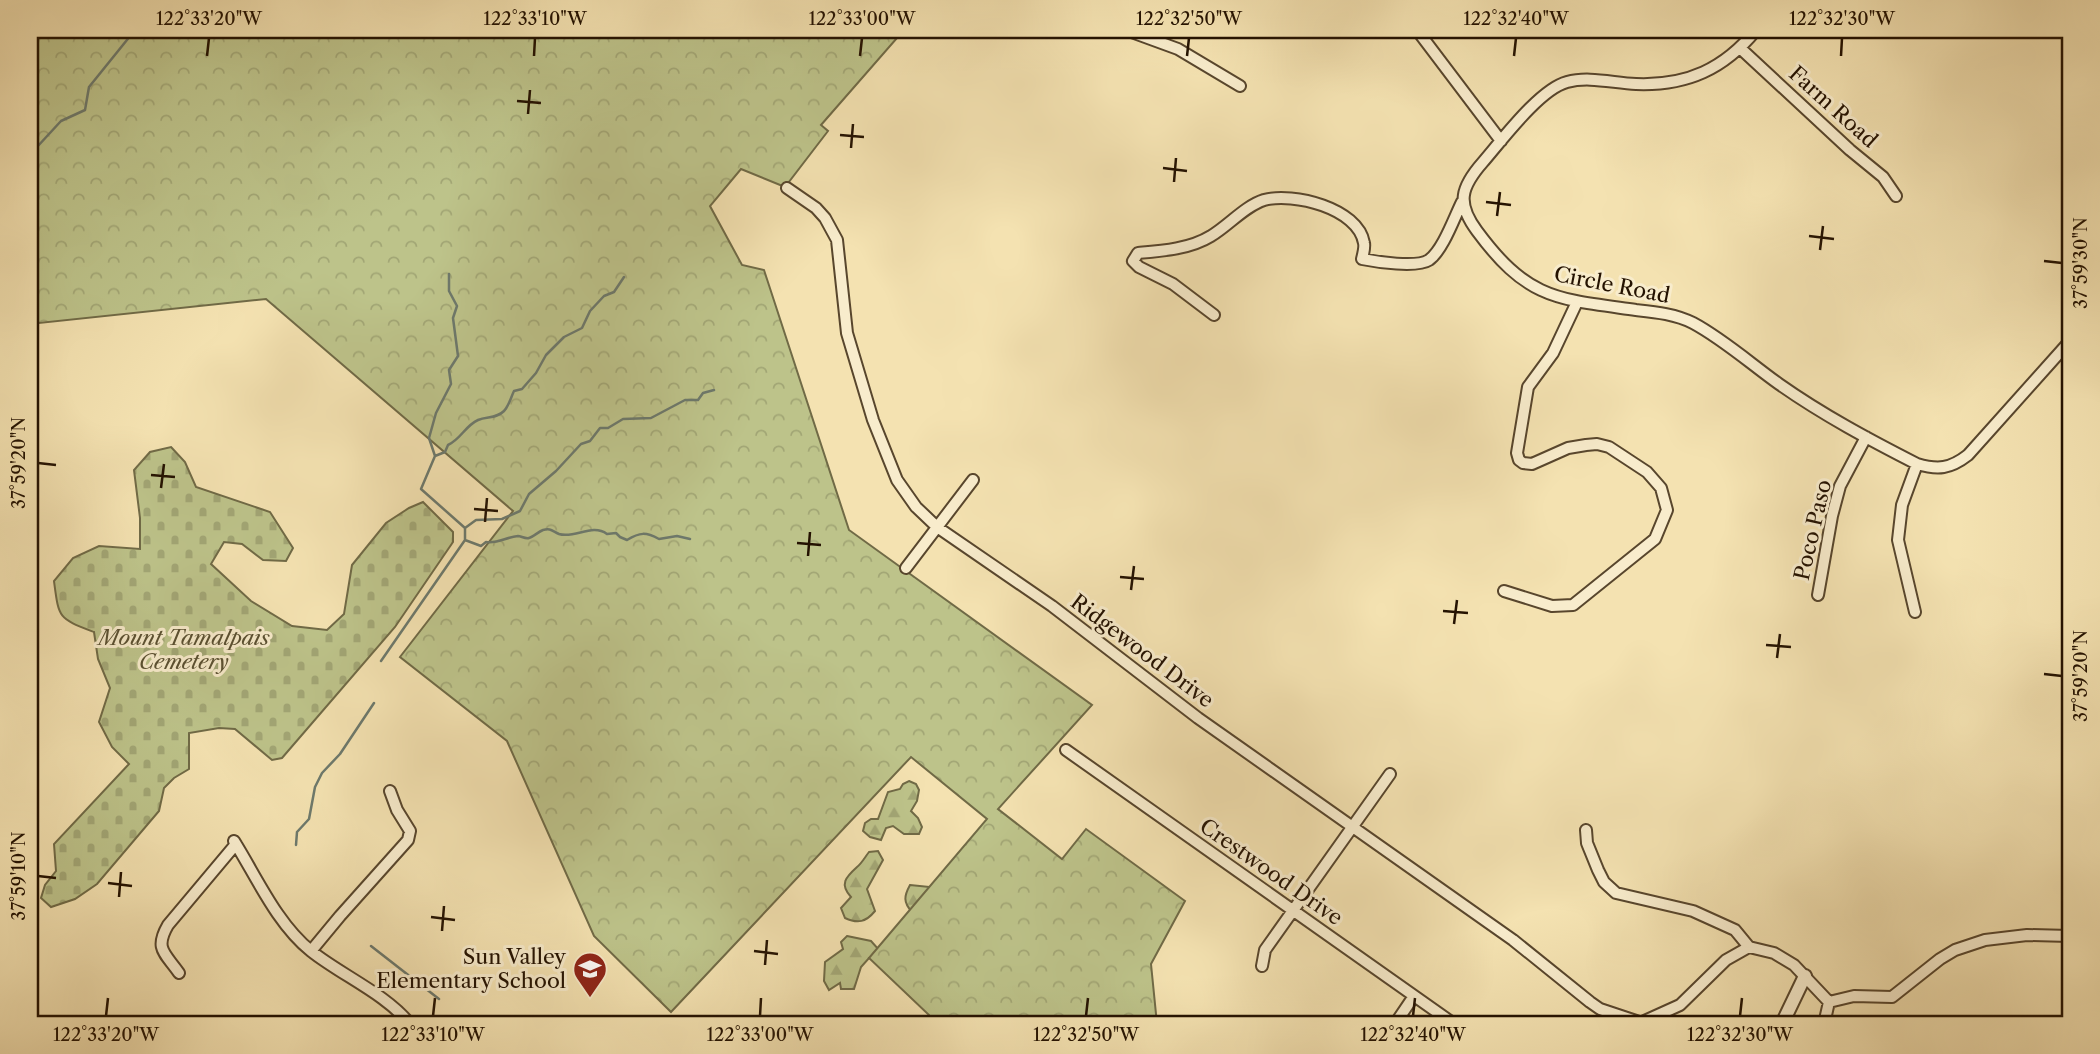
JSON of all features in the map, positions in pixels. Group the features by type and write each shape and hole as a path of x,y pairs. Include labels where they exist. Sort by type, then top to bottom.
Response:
{"street":[{"path":"1126,30 1178,49 1240,86"},
{"path":"1417,30 1501,141"},
{"path":"1214,315 1173,284 1139,267 1133,261 1134,257 1138,253 1187,246 1209,238 1260,202 1270,199 1307,201 1333,209 1353,222 1364,243 1363,259 1421,264 1439,249 1462,202 1466,186 1501,141 1551,89 1567,82 1592,80 1638,84 1690,79 1703,74 1740,48 1756,30"},
{"name":"Farm Road","path":"1740,48 1883,177 1896,195"},
{"name":"Ridgewood Drive","path":"787,188 816,208 837,240 847,333 873,420 897,480 916,507 937,527 1052,606 1198,718 1513,940 1590,1002 1600,1009 1639,1023"},
{"name":"Circle Road","path":"1462,202 1472,225 1488,246 1526,284 1550,295 1577,302 1658,313 1691,322 1821,412 1917,464 1938,469 1960,461 2070,341"},
{"path":"1504,591 1552,606 1573,605 1655,538 1667,510 1661,488 1647,472 1609,447 1586,444 1532,464 1519,460 1517,453 1528,387 1553,353 1577,302"},
{"name":"Poco Paso","path":"1818,595 1840,486 1866,438"},
{"path":"1915,612 1898,540 1902,505 1917,464"},
{"path":"906,568 973,480"},
{"name":"Crestwood Drive","path":"1066,750 1454,1024"},
{"path":"1262,966 1265,950 1390,774"},
{"path":"311,951 408,840 410,831 397,810 390,791"},
{"path":"1586,830 1587,843 1598,870 1604,882 1616,893 1693,911 1735,930 1749,947 1774,953 1794,965 1829,1002"},
{"path":"179,973 162,948 161,937 235,842 265,894 300,941 382,1000 410,1024"},
{"path":"1829,1002 1854,996 1892,997 1940,959 1955,950 1985,940 2027,935 2070,936"},
{"path":"1639,1023 1680,1005 1726,960 1749,947"},
{"path":"1782,1024 1805,976"},
{"path":"1395,1024 1414,996"},
{"path":"1824,1024 1829,1002"}],"green space":[{"path":"30,30 904,30 821,125 828,131 785,187 741,169 710,206 742,265 764,270 849,530 1092,705 998,809 1062,859 1086,829 1185,901 1151,964 1157,1024 926,1024 929,1015 869,958 987,819 911,757 671,1012 594,936 507,741 400,657 513,511 266,299 30,324"},
{"name":"Mount Tamalpais Cemetery","path":"171,447 185,462 196,487 270,512 293,548 286,561 263,560 242,544 224,542 211,564 251,601 292,626 327,630 344,614 352,565 386,523 409,508 423,502 453,532 453,542 395,627 282,758 272,760 235,729 219,728 189,733 189,769 164,788 159,811 97,884 75,899 51,907 41,898 45,885 56,871 54,844 129,764 112,747 99,722 110,688 98,659 94,632 62,616 54,581 73,558 99,546 140,549 140,518 134,470 150,452"},
{"path":"909,781 916,784 919,790 911,811 922,827 919,834 904,834 893,826 886,828 881,840 870,837 863,831 865,823 878,819 888,792 900,789"},
{"path":"878,851 883,860 867,889 875,911 862,921 845,918 841,908 851,897 845,888 845,881 869,852"},
{"path":"910,885 930,887 912,912 905,899"},
{"path":"847,936 871,941 880,951 879,959 869,958 861,967 854,989 841,989 840,983 829,990 824,981 825,962 843,949 841,942"}],"waterway":[{"path":"30,173 37,147 61,121 85,110 89,87 135,30"},
{"path":"381,661 465,540 465,528 421,489 435,456 429,438 436,413 451,384 449,370 458,356 453,318 457,306 449,291 449,274"},
{"path":"435,456 445,452 448,445 474,423 504,411 514,391 522,389 536,373 546,355 564,337 582,328 590,311 604,296 614,292 624,277"},
{"path":"465,528 476,520 502,519 520,511 529,494 556,471 581,444 590,441 600,428 608,428 623,419 651,418 685,400 698,400 703,393 714,390"},
{"path":"465,540 481,546 486,542 518,536 529,538 548,529 565,535 595,530 607,534 616,533 627,540 643,534 659,539 677,536 690,539"},
{"path":"296,845 297,832 309,819 315,787 322,773 340,754 374,703"},
{"path":"371,946 439,999"}],"place":[{"name":"Sun Valley Elementary School","path":"590,999"}]}
